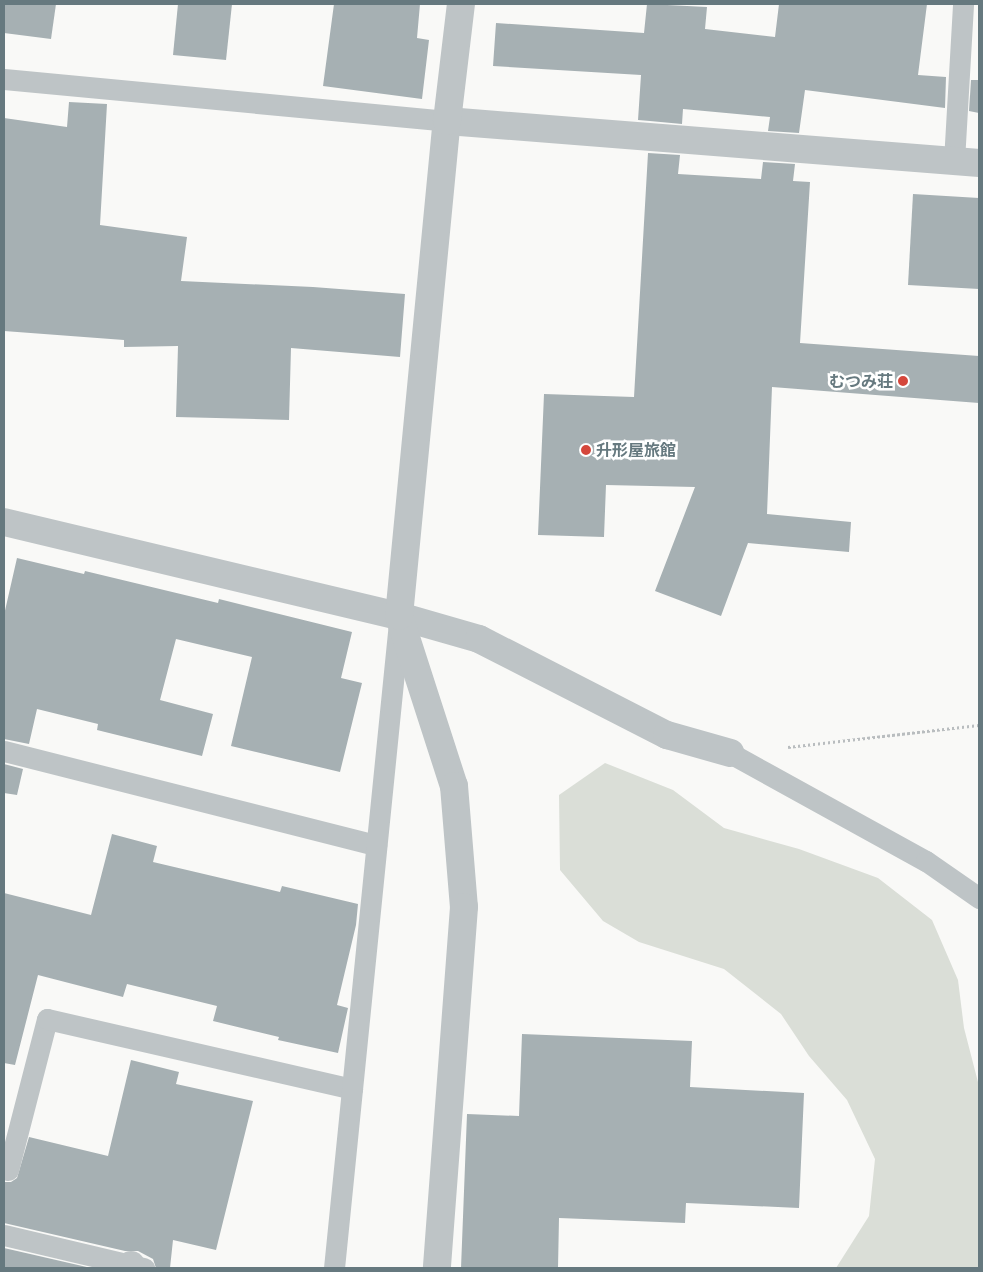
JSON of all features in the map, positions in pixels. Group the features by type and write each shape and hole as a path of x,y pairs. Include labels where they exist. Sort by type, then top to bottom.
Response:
{"street":[{"path":"437,1268 464,907 454,786 399,616 447,120 461,4"},
{"path":"447,120 967,162"},
{"path":"4,522 399,616 479,639 667,735 730,753"}],"lane":[{"path":"963,4 967,162"},
{"path":"4,79 447,120"},
{"path":"334,1268 399,616"},
{"path":"4,751 376,845"},
{"path":"730,753 926,861 979,898"},
{"path":"8,1170 47,1019 352,1089"},
{"path":"4,1235 135,1267"}],"path":[{"path":"730,753 979,725"}],"shaded area":[{"path":"605,763 673,790 724,828 799,849 878,878 932,920 958,980 964,1028 979,1086 979,1268 836,1268 869,1216 875,1159 847,1100 809,1056 781,1014 724,969 639,942 603,921 560,870 559,795"}],"building":[{"path":"4,4 56,4 51,39 4,33"},
{"path":"178,4 232,4 226,60 173,55"},
{"path":"334,4 420,4 417,38 429,40 422,99 323,86"},
{"path":"647,4 707,7 705,29 775,37 779,4 927,4 918,75 946,77 945,108 805,90 799,133 768,131 770,117 683,109 682,124 638,120 641,75 493,66 496,23 644,33"},
{"path":"971,80 979,80 979,113 969,111"},
{"path":"69,102 107,104 100,225 187,237 181,281 313,287 405,294 400,357 291,348 289,420 176,417 178,346 124,347 124,340 4,331 4,118 67,127"},
{"path":"648,153 680,155 678,174 761,179 763,162 795,164 793,181 810,182 800,343 979,356 979,403 772,387 767,514 851,522 849,552 748,543 721,616 655,591 695,487 606,485 604,537 538,535 544,394 634,397"},
{"path":"913,194 979,198 979,289 908,285"},
{"path":"17,558 84,574 85,571 218,603 219,599 352,632 341,678 362,683 340,772 231,746 252,657 176,639 160,700 213,714 202,756 97,730 98,724 37,709 29,744 4,739 4,615"},
{"path":"4,764 23,769 17,795 4,793"},
{"path":"112,834 157,846 153,862 280,892 282,886 358,904 356,925 337,1005 348,1008 338,1053 278,1040 279,1037 213,1021 217,1006 127,984 123,997 38,975 15,1065 4,1063 4,893 91,915"},
{"path":"522,1034 692,1041 690,1087 804,1093 799,1208 686,1203 685,1223 559,1218 558,1268 461,1268 467,1114 519,1116"},
{"path":"131,1060 179,1072 176,1084 253,1101 216,1250 173,1240 170,1268 156,1268 153,1259 138,1251 125,1251 4,1223 4,1182 11,1182 17,1178 29,1137 108,1156"},
{"path":"4,1248 91,1268 4,1268"}],"place":[{"name":"むつみ荘","path":"903,381"},
{"name":"升形屋旅館","path":"586,450"}]}
